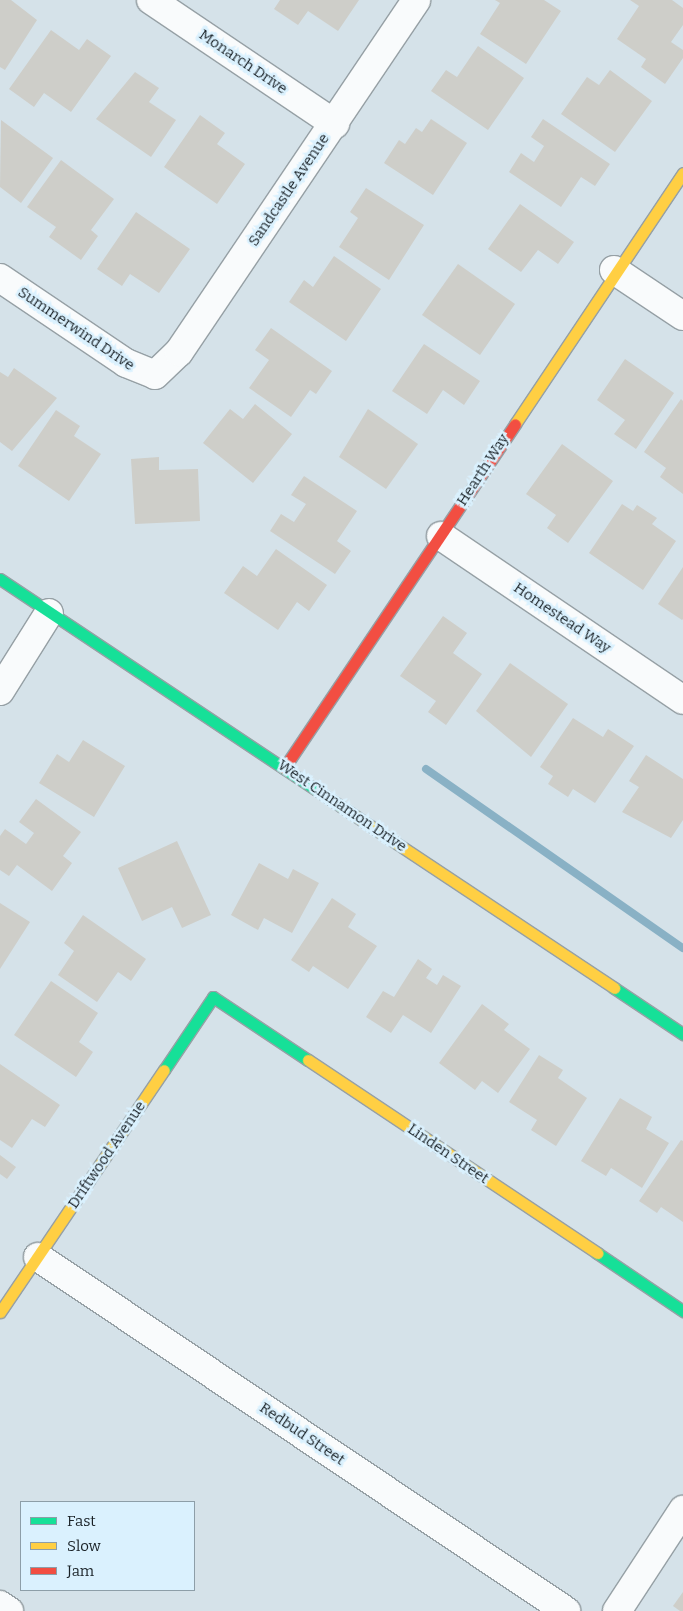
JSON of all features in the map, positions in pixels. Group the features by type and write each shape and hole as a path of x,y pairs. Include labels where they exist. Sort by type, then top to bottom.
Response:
{"street":[{"name":"Monarch Drive","path":"151,0 335,124"},
{"name":"Sandcastle Avenue","path":"155,375 178,352 335,124 416,0"},
{"name":"Hearth Way","path":"284,768 440,536 614,270 683,172"},
{"path":"614,270 683,316"},
{"name":"Summerwind Drive","path":"0,278 126,363 155,375"},
{"name":"Homestead Way","path":"440,536 683,700"},
{"name":"West Cinnamon Drive","path":"0,580 683,1034"},
{"path":"0,691 49,613"},
{"name":"Driftwood Avenue","path":"0,1312 213,997"},
{"name":"Linden Street","path":"213,997 683,1311"},
{"name":"Redbud Street","path":"38,1257 566,1611"},
{"path":"617,1611 683,1510"},
{"path":"0,1605 9,1611"}],"building":[{"path":"0,0 11,0 37,20 5,70 0,67"},
{"path":"280,0 359,0 338,31 308,11 298,25 274,9"},
{"path":"495,0 544,0 561,11 526,64 480,34 500,3"},
{"path":"630,0 672,0 683,8 683,25 671,42 683,50 683,58 665,84 641,67 646,59 617,39 639,6"},
{"path":"51,30 79,50 87,39 111,56 71,112 44,93 34,107 9,89"},
{"path":"478,46 524,78 488,130 431,91 446,70 457,77"},
{"path":"610,70 652,101 615,152 561,114 587,77 599,85"},
{"path":"135,72 159,88 149,102 176,120 151,157 96,119"},
{"path":"200,115 225,133 217,144 245,164 217,204 164,167"},
{"path":"431,119 467,143 433,195 384,163 399,140 405,144 416,128 422,132"},
{"path":"543,119 610,164 595,186 581,177 561,207 509,172 521,153 534,162 544,146 531,137"},
{"path":"1,120 53,158 21,203 0,187"},
{"path":"61,160 114,199 91,230 98,236 81,260 49,237 56,227 27,207"},
{"path":"366,188 424,225 389,280 339,247 358,218 350,212"},
{"path":"520,204 574,242 558,264 538,250 521,272 488,249"},
{"path":"136,212 190,249 159,293 130,274 122,286 97,269"},
{"path":"334,256 381,289 346,341 289,302 304,280 313,287"},
{"path":"458,264 515,304 480,355 422,315"},
{"path":"271,328 332,371 316,394 310,390 291,417 249,388 269,360 255,350"},
{"path":"424,344 480,381 464,405 443,390 427,414 392,391"},
{"path":"625,359 674,393 636,449 614,434 625,420 597,400"},
{"path":"14,368 57,398 12,451 0,442 0,372 8,377"},
{"path":"681,399 683,401 683,494 660,477 666,468 644,452"},
{"path":"255,404 292,434 253,483 203,443 230,409 243,419"},
{"path":"368,409 418,444 386,489 339,457"},
{"path":"56,410 80,426 74,436 101,454 69,501 18,466"},
{"path":"562,444 613,481 568,543 547,528 556,515 526,494"},
{"path":"159,457 159,470 198,469 200,521 135,524 131,459"},
{"path":"304,476 357,511 337,541 351,551 335,574 270,531 281,514 294,522 306,504 291,495"},
{"path":"622,504 633,511 637,505 657,518 652,524 676,541 643,590 589,553"},
{"path":"276,549 327,585 309,611 297,602 278,630 224,593 243,566 257,576"},
{"path":"683,567 683,619 682,620 658,604"},
{"path":"443,616 467,633 453,653 482,674 446,725 428,712 436,701 400,676"},
{"path":"510,663 568,704 531,757 476,711"},
{"path":"573,718 603,737 608,729 634,746 595,803 573,789 568,797 548,784 553,776 540,767"},
{"path":"83,740 125,766 94,817 39,783 57,754 69,762"},
{"path":"646,755 683,779 683,820 671,838 622,812 639,787 629,781"},
{"path":"36,799 81,832 63,856 72,863 52,891 17,865 9,876 0,870 0,836 5,829 26,844 34,833 19,822"},
{"path":"177,841 211,915 182,928 172,907 142,921 118,868"},
{"path":"259,863 288,879 293,869 319,883 292,933 264,918 258,930 231,915"},
{"path":"332,898 356,914 348,927 377,946 348,989 313,966 309,972 291,960"},
{"path":"0,903 30,922 0,969"},
{"path":"83,915 146,959 131,981 118,972 97,1002 58,975 74,951 64,943"},
{"path":"418,959 432,969 426,978 437,985 443,975 461,986 431,1033 403,1015 391,1033 366,1017 383,991 394,997"},
{"path":"51,981 98,1013 79,1042 93,1052 76,1077 14,1035"},
{"path":"482,1004 509,1024 504,1030 530,1049 498,1093 482,1081 475,1090 439,1063"},
{"path":"539,1055 563,1070 558,1078 587,1098 556,1146 531,1130 537,1120 509,1102"},
{"path":"0,1064 60,1105 45,1127 32,1119 12,1148 0,1140"},
{"path":"620,1098 652,1117 646,1129 669,1143 642,1188 611,1168 606,1176 581,1161"},
{"path":"681,1140 683,1141 683,1222 661,1207 657,1213 639,1201"},
{"path":"0,1155 16,1167 7,1179 0,1174"},
{"path":"683,1592 683,1611 680,1611 673,1606"}],"waterway":[{"path":"426,769 683,948"}],"traffic: fast":[{"path":"0,579 342,807"},
{"path":"614,988 683,1034"},
{"path":"164,1070 213,997 308,1060"},
{"path":"597,1253 683,1311"}],"traffic: slow":[{"path":"515,424 683,173"},
{"path":"342,807 614,988"},
{"path":"308,1060 597,1253"},
{"path":"0,1312 164,1070"}],"traffic: jam":[{"path":"284,768 515,424"}]}
